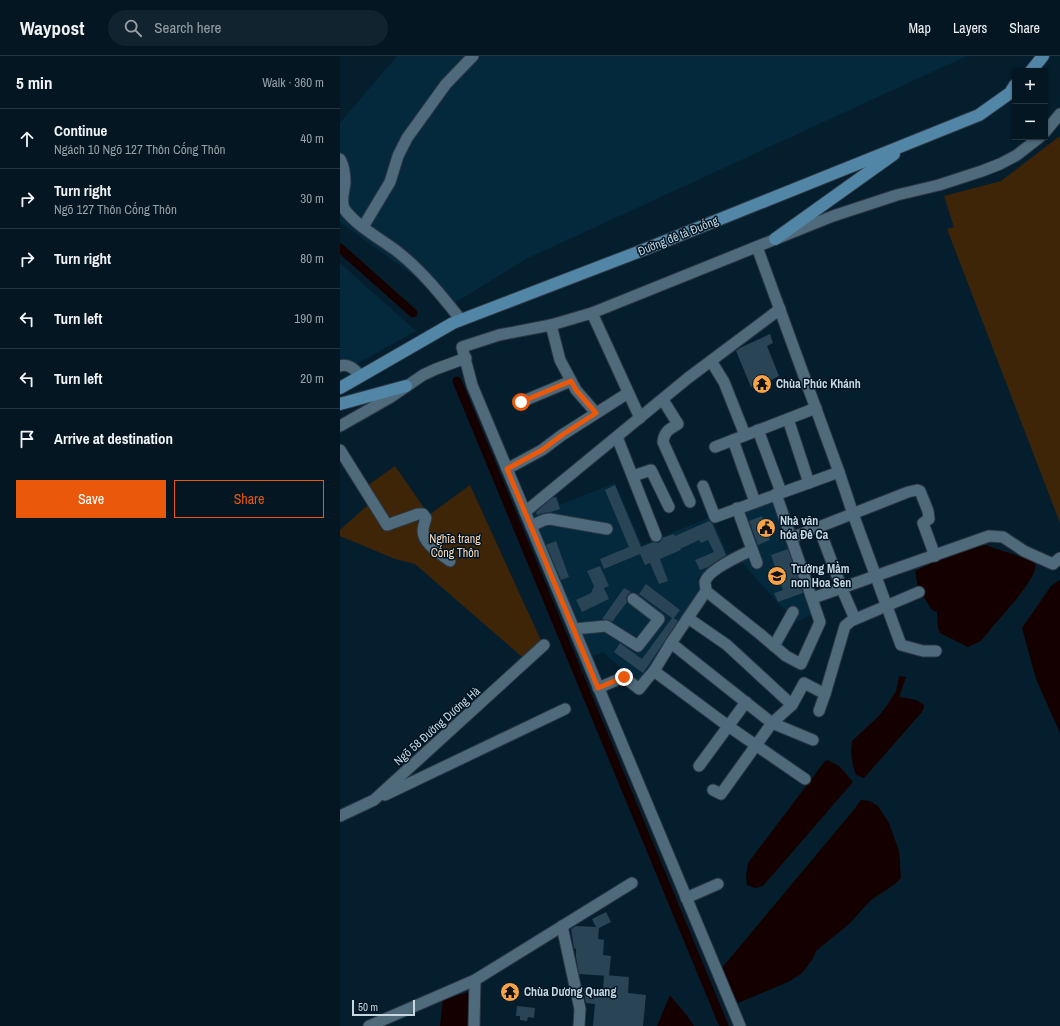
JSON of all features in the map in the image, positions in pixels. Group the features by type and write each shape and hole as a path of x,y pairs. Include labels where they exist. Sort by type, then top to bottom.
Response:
{"main road":[{"path":"1026,68 1034,56"},
{"path":"1033,68 1043,56"},
{"name":"Đường đê tả Đuống","path":"340,388 453,323 638,252 979,115 1012,90"},
{"path":"776,239 911,142"},
{"path":"340,404 406,386"}],"street":[{"path":"363,227 390,182 398,156 407,138 446,84 473,56"},
{"path":"1048,128 1060,114"},
{"path":"740,1026 472,385 462,347 499,335 551,325 592,313 833,216 897,195 939,185 1000,164 1017,155 1036,140"},
{"path":"340,159 345,172 343,205 345,210 363,227 399,253 420,272 461,320"},
{"path":"757,247 902,645 923,651 936,651"},
{"path":"525,512 711,361 780,309"},
{"path":"592,313 640,418"},
{"path":"551,325 560,360 576,390 596,413"},
{"path":"340,426 376,406 415,380 466,358"},
{"path":"711,361 724,382 745,435"},
{"path":"340,366 349,366 361,376"},
{"path":"521,402 571,381"},
{"path":"507,469 542,450 562,435 628,393"},
{"path":"663,400 678,424 666,432 663,437 663,442 690,502"},
{"path":"715,447 816,408"},
{"path":"788,419 809,483"},
{"path":"706,591 786,656 801,664 820,622 813,598 791,538 758,430"},
{"path":"617,437 656,536"},
{"path":"733,440 755,502"},
{"path":"340,450 387,525 418,514 423,514 426,518 423,531 424,537 429,544 450,562"},
{"path":"633,476 651,470 670,507"},
{"path":"703,486 715,517 736,508 839,472"},
{"path":"791,538 908,492 917,490 920,491 928,511 929,519 923,523 935,556"},
{"path":"736,508 757,563"},
{"path":"531,526 550,519 606,529"},
{"path":"819,528 842,589 856,619"},
{"path":"813,598 989,536 1003,538 1024,551 1053,564 1060,558"},
{"path":"598,688 624,677 639,689 654,671 706,591 705,581 710,573 752,550"},
{"path":"819,711 845,626 851,621 919,592"},
{"path":"574,629 606,626 638,646 659,619 633,599"},
{"path":"774,646 793,612"},
{"path":"688,618 727,645 792,705"},
{"path":"671,643 772,722 813,740"},
{"name":"Ngõ 58 Đường Dương Hà","path":"340,816 374,800 544,646"},
{"path":"654,671 728,726 805,779"},
{"path":"714,790 721,794 772,722 792,705 804,683 825,694"},
{"path":"699,766 746,702"},
{"path":"374,800 565,709"},
{"path":"369,1026 475,980 632,882"},
{"path":"686,898 718,884"},
{"path":"562,926 580,1009 579,1026"},
{"path":"474,1026 475,980"}],"shaded area":[{"path":"397,56 967,56 526,259 453,304 340,222 340,123"},
{"path":"340,263 416,331 340,373"},
{"path":"615,483 642,545 711,517 729,558 697,578 702,592 639,685 603,652 587,658 528,508 556,496 560,505"},
{"name":"Trường Mầm non Hoa Sen","path":"772,499 814,613 796,622 741,561 759,557 742,510"},
{"path":"987,545 1032,562 1035,564 1035,569 1026,586 985,636 979,642 968,647 940,633 938,628 937,612 932,610 918,588 915,571 975,546"},
{"path":"1060,580 1060,733 1036,679 1022,628 1051,586"},
{"path":"899,676 906,677 899,697 918,701 924,705 922,712 864,778 856,775 851,751 852,741 879,716 888,704 896,691"},
{"path":"828,760 839,766 853,782 763,886 755,888 747,885 746,876 748,863 825,761"},
{"path":"861,800 870,801 878,806 889,823 899,851 901,878 895,884 871,900 849,924 816,951 812,960 802,973 788,982 738,1003 721,969"},
{"path":"468,992 470,995 468,1026 440,1026 443,1000"},
{"path":"670,995 689,1018 694,1026 657,1026"}],"green space":[{"path":"1060,136 1060,523 947,229 954,227 944,196 1001,181"},
{"name":"Nghĩa trang Cống Thôn","path":"395,466 429,515 470,485 543,645 522,657 415,564 395,559 340,536 340,530 368,505 360,491"}],"building":[{"path":"770,334 773,343 767,346 779,376 751,387 736,351"},
{"path":"615,485 641,547 653,542 658,543 662,538 674,534 675,536 709,521 712,523 726,555 708,567 700,570 695,560 714,552 708,540 701,543 699,540 660,559 668,581 659,584 650,563 645,565 640,554 604,569 600,559 629,547 605,490"},
{"path":"556,497 560,509 537,515 536,512 552,498"},
{"path":"762,516 770,540 758,545 749,521"},
{"path":"556,541 569,577 561,580 546,545"},
{"path":"788,549 803,593 778,602 774,593 783,590 771,555"},
{"path":"600,566 609,586 604,588 609,599 582,612 576,600 591,593 594,586 587,571"},
{"path":"646,584 680,610 674,618 678,621 643,673 614,652 620,643 642,659 672,618 639,594"},
{"path":"624,588 631,592 626,598 627,602 612,622 602,619"},
{"path":"606,912 611,922 599,928 598,939 604,940 603,955 611,956 609,976 579,974 576,949 574,948 571,929 576,926 596,927 592,919"},
{"path":"604,975 629,977 628,993 646,995 643,1026 593,1026 595,1004 586,1003 583,988 603,991"},
{"path":"517,1006 535,1008 534,1018 528,1017 527,1021 520,1020 520,1016 516,1016"}],"waterway":[{"path":"340,248 413,313"},
{"path":"457,381 724,1026"}],"place":[{"name":"Chùa Phúc Khánh","path":"762,384"},
{"name":"Nhà văn hóa Đê Ca","path":"766,528"},
{"name":"Trường Mầm non Hoa Sen","path":"777,576"},
{"name":"Chùa Dương Quang","path":"510,992"}],"route":[{"path":"521,402 571,381 576,390 596,413 542,450 507,469 598,688 624,677"}]}
